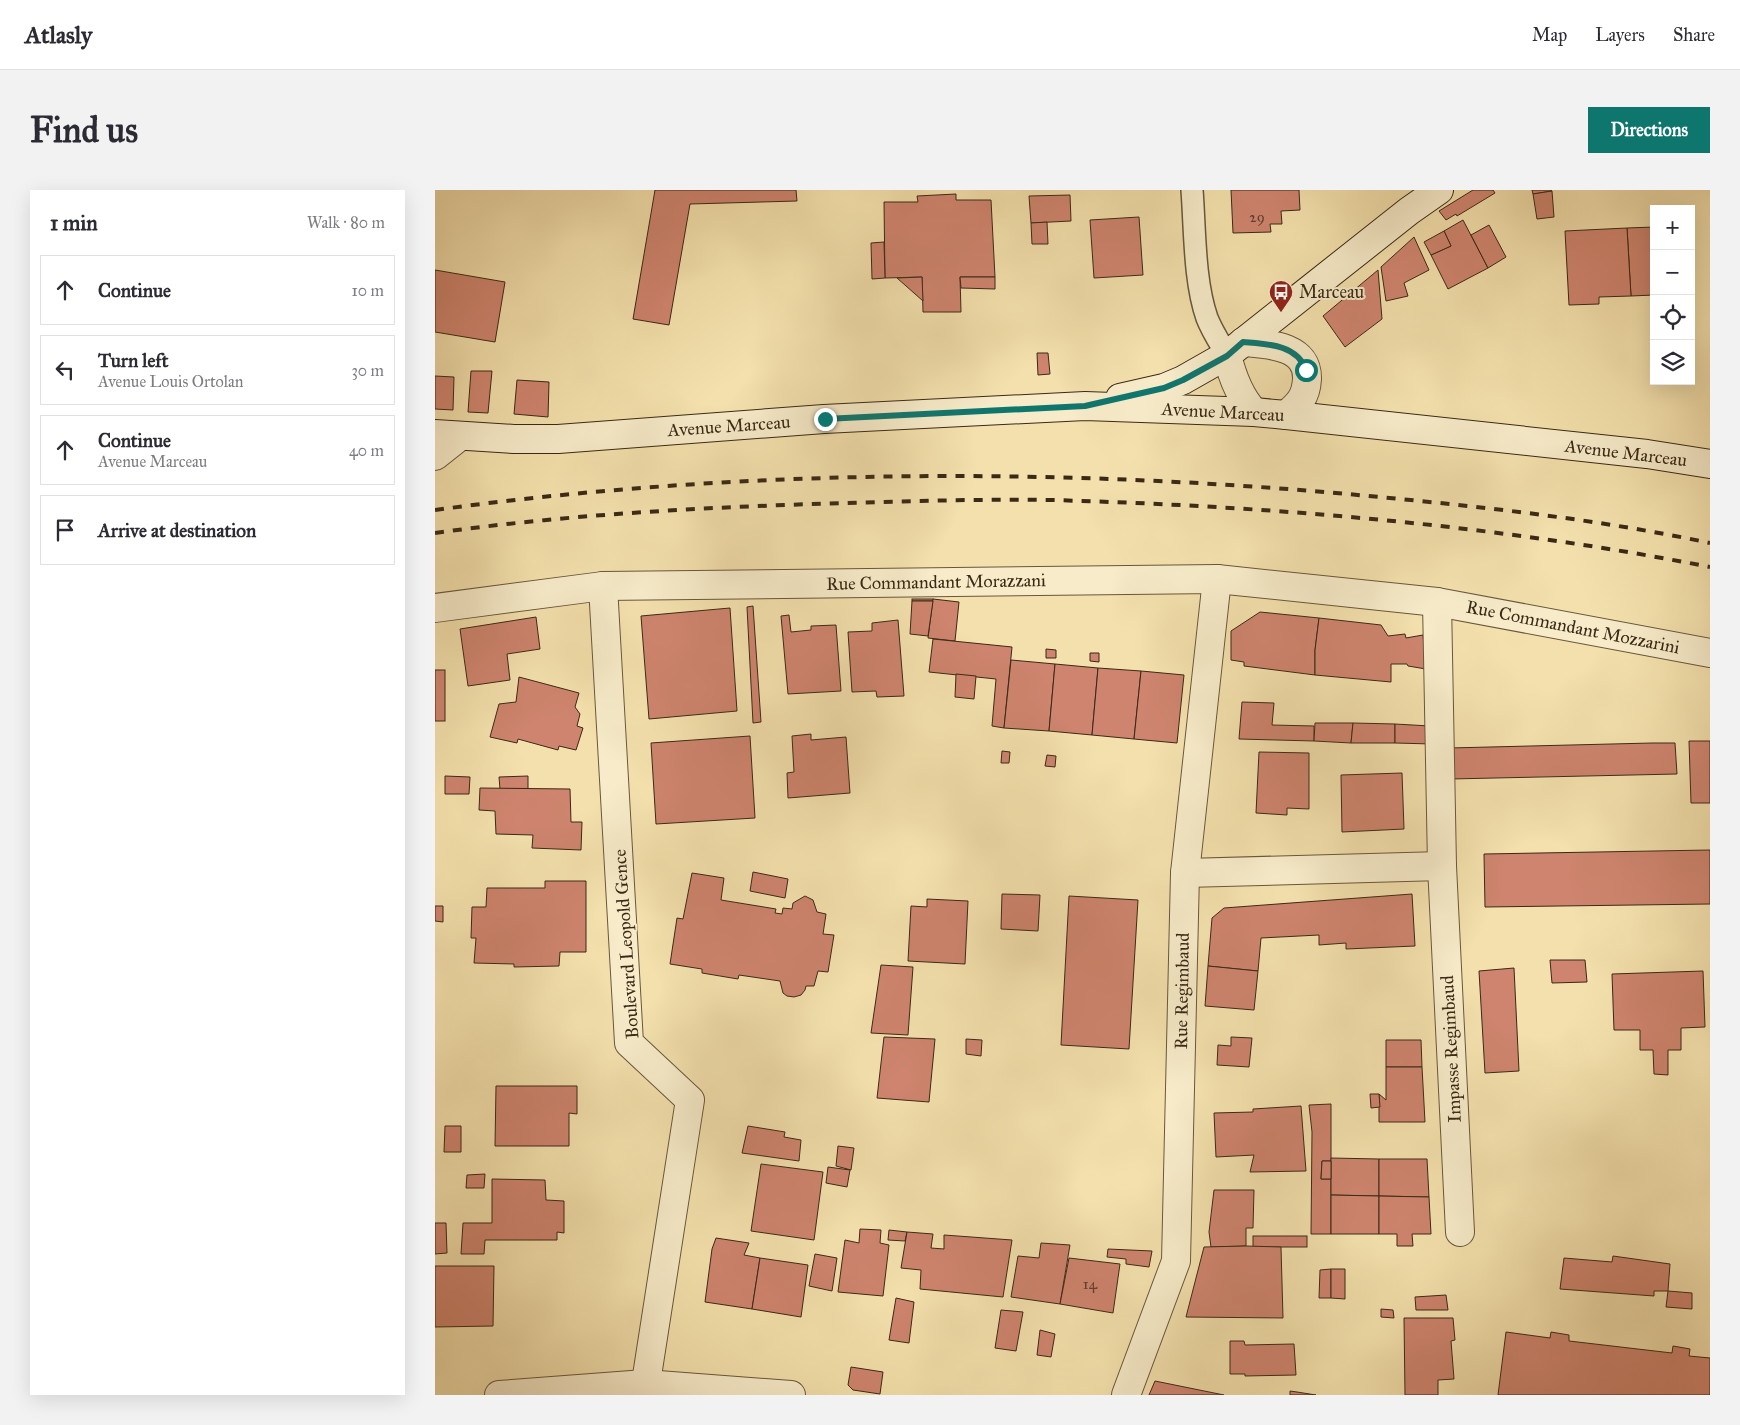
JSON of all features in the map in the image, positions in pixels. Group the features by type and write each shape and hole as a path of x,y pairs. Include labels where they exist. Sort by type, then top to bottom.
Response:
{"street":[{"path":"1085,406 1164,388 1183,380 1235,349 1409,211 1439,190"},
{"path":"1235,349 1281,347 1292,351 1304,363 1307,376 1305,392 1298,406 1286,415"},
{"path":"1235,349 1233,377 1239,390 1254,412"},
{"name":"Avenue Marceau","path":"447,436 514,439 558,438 825,419 1085,406 1254,412 1647,454 1710,464"},
{"path":"435,456 447,436"},
{"name":"Rue Commandant Morazzani","path":"435,608 603,586 1217,579 1437,602"},
{"name":"Rue Regimbaud","path":"1126,1395 1177,1261 1185,873 1217,579"},
{"name":"Boulevard Leopold Gence","path":"603,586 629,1043 690,1100 645,1389"},
{"name":"Rue Commandant Mozzarini","path":"1437,602 1710,653"},
{"name":"Impasse Regimbaud","path":"1437,602 1442,866 1460,1232"},
{"path":"1185,873 1442,866"},
{"path":"499,1395 645,1389 791,1395"}],"lane":[{"path":"1192,190 1203,305 1213,332 1235,349"}],"building":[{"path":"655,190 796,190 797,201 690,204 669,325 633,319"},
{"path":"1231,190 1299,190 1300,210 1281,211 1282,224 1270,224 1271,232 1233,233"},
{"path":"1473,190 1493,190 1495,193 1457,216 1456,214 1446,220 1439,211"},
{"path":"1532,190 1551,190 1552,191 1533,194"},
{"path":"1552,191 1554,217 1537,219 1533,194"},
{"path":"956,194 956,200 991,200 995,277 960,277 961,312 923,312 922,277 885,278 884,202 918,202 917,196"},
{"path":"1070,195 1071,221 1031,223 1029,196"},
{"path":"1139,217 1143,275 1094,278 1090,220"},
{"path":"1463,220 1488,268 1448,289 1431,255 1451,246 1444,231"},
{"path":"1047,222 1048,244 1032,244 1031,223"},
{"path":"1489,225 1506,257 1488,268 1471,235"},
{"path":"1650,227 1650,295 1631,296 1627,228"},
{"path":"1627,228 1631,296 1599,297 1599,304 1569,305 1565,231"},
{"path":"1444,231 1451,246 1431,255 1424,242"},
{"path":"1414,237 1429,270 1404,283 1408,296 1386,301 1381,267"},
{"path":"884,242 885,278 872,279 871,243"},
{"path":"435,270 505,282 495,342 435,332"},
{"path":"1378,270 1382,319 1345,347 1323,316"},
{"path":"922,277 923,301 897,278"},
{"path":"960,277 995,277 995,289 961,288"},
{"path":"1037,353 1048,353 1050,374 1038,375"},
{"path":"471,371 492,371 488,413 468,412"},
{"path":"435,376 454,377 453,410 435,409"},
{"path":"517,380 549,382 548,417 514,414"},
{"path":"912,599 933,599 933,601 912,601"},
{"path":"933,599 959,602 955,641 928,638"},
{"path":"912,601 933,601 928,636 910,634"},
{"path":"753,606 761,722 753,723 747,607"},
{"path":"730,608 737,711 649,719 641,616"},
{"path":"1260,612 1319,618 1315,650 1315,675 1244,666 1244,662 1231,660 1231,631"},
{"path":"789,615 791,632 811,630 811,626 836,625 841,691 788,694 781,616"},
{"path":"536,617 540,649 507,654 510,680 468,686 460,629"},
{"path":"1319,618 1381,625 1388,636 1405,634 1406,638 1423,635 1426,669 1408,666 1407,664 1391,664 1391,682 1315,675 1315,650"},
{"path":"898,620 904,696 877,697 876,691 852,692 848,632 872,631 872,623"},
{"path":"933,639 1012,647 1004,728 992,726 996,679 929,672"},
{"path":"1046,649 1056,650 1056,658 1046,658"},
{"path":"1090,653 1099,653 1099,662 1090,661"},
{"path":"1011,660 1055,664 1049,731 1004,728"},
{"path":"1055,664 1098,668 1092,735 1049,731"},
{"path":"1098,668 1141,671 1134,739 1092,735"},
{"path":"435,670 445,670 445,721 435,721"},
{"path":"1141,671 1184,675 1177,743 1134,739"},
{"path":"956,674 976,676 974,699 955,697"},
{"path":"519,677 579,693 575,707 580,714 577,726 583,728 576,750 559,746 558,750 518,739 517,743 490,737 499,704 516,702"},
{"path":"1242,702 1274,703 1272,725 1314,726 1314,741 1239,739"},
{"path":"1315,723 1353,723 1351,743 1314,741"},
{"path":"1353,723 1395,724 1395,743 1351,743"},
{"path":"1395,724 1430,726 1432,744 1395,743"},
{"path":"811,734 811,740 846,737 850,793 788,798 787,773 794,772 792,736"},
{"path":"750,736 755,818 656,824 651,743"},
{"path":"1689,741 1710,741 1710,803 1691,803"},
{"path":"1675,743 1677,774 1450,779 1449,748"},
{"path":"1002,751 1010,752 1009,763 1001,763"},
{"path":"1259,752 1309,753 1309,809 1287,808 1287,815 1256,813"},
{"path":"1047,755 1056,756 1055,767 1045,766"},
{"path":"1402,773 1404,829 1342,832 1341,775"},
{"path":"445,776 470,777 469,794 445,794"},
{"path":"528,776 528,789 500,789 499,777"},
{"path":"480,788 570,789 571,822 582,822 581,850 532,848 533,835 496,834 495,811 479,810"},
{"path":"1710,850 1710,904 1485,907 1484,854"},
{"path":"753,872 788,879 785,898 750,891"},
{"path":"692,873 724,878 721,900 776,909 775,913 782,914 783,908 792,909 793,903 805,896 813,900 817,912 826,914 823,934 834,935 828,972 818,971 814,986 806,986 801,995 794,997 783,993 780,981 739,975 738,979 702,973 702,969 670,964 677,918 683,919"},
{"path":"545,881 586,881 586,952 560,952 559,966 514,967 514,964 474,963 476,938 471,938 472,907 486,907 487,888 545,888"},
{"path":"1002,894 1040,895 1038,931 1001,929"},
{"path":"1412,894 1415,946 1346,949 1346,943 1319,945 1319,935 1261,938 1258,971 1208,966 1212,918 1224,908"},
{"path":"1069,896 1138,900 1129,1049 1061,1045"},
{"path":"927,899 968,901 965,964 908,961 911,906 927,907"},
{"path":"435,906 443,906 443,922 435,921"},
{"path":"1550,960 1585,960 1587,982 1552,983"},
{"path":"881,965 913,967 908,1035 871,1033"},
{"path":"1208,966 1258,971 1254,1010 1205,1006"},
{"path":"1514,968 1519,1071 1485,1073 1479,971"},
{"path":"1703,971 1705,1027 1681,1028 1681,1050 1668,1050 1668,1075 1654,1074 1653,1050 1640,1050 1640,1030 1614,1030 1612,974"},
{"path":"884,1037 935,1039 929,1102 877,1098"},
{"path":"1231,1037 1252,1038 1249,1067 1217,1065 1218,1045 1231,1046"},
{"path":"966,1039 982,1040 981,1056 966,1054"},
{"path":"1386,1040 1421,1040 1422,1067 1386,1067"},
{"path":"1386,1067 1422,1067 1425,1122 1379,1122 1379,1094 1386,1100"},
{"path":"496,1086 577,1086 577,1114 569,1113 569,1146 495,1146"},
{"path":"1370,1094 1379,1094 1380,1107 1371,1108"},
{"path":"1331,1104 1331,1161 1322,1161 1321,1179 1331,1179 1331,1234 1311,1234 1312,1132 1309,1105"},
{"path":"1301,1106 1306,1171 1250,1172 1254,1155 1216,1157 1214,1113 1253,1112 1253,1109"},
{"path":"445,1126 461,1126 461,1152 444,1152"},
{"path":"748,1126 785,1132 784,1137 801,1140 799,1161 742,1153"},
{"path":"838,1146 854,1148 851,1170 836,1166"},
{"path":"1331,1158 1379,1159 1379,1196 1331,1195"},
{"path":"1379,1159 1427,1159 1429,1197 1379,1196"},
{"path":"1322,1161 1331,1161 1331,1179 1321,1179"},
{"path":"761,1164 823,1172 814,1240 751,1231"},
{"path":"828,1167 850,1170 847,1187 826,1183"},
{"path":"485,1174 484,1188 466,1188 467,1175"},
{"path":"492,1179 545,1180 546,1200 564,1201 564,1233 557,1232 557,1240 485,1240 484,1254 461,1254 463,1223 492,1223"},
{"path":"1214,1190 1254,1190 1253,1228 1246,1228 1246,1246 1211,1247 1209,1232"},
{"path":"1331,1195 1379,1196 1379,1234 1331,1234"},
{"path":"1379,1196 1429,1197 1431,1234 1412,1234 1413,1246 1397,1246 1397,1234 1379,1234"},
{"path":"435,1223 446,1223 447,1253 435,1254"},
{"path":"860,1229 881,1230 880,1243 889,1245 883,1296 838,1292 845,1240 859,1243"},
{"path":"889,1230 907,1232 905,1241 888,1240"},
{"path":"907,1232 933,1234 931,1248 944,1249 944,1235 1012,1240 1003,1297 920,1289 921,1270 901,1268"},
{"path":"1253,1236 1307,1236 1307,1247 1253,1247"},
{"path":"716,1238 749,1243 744,1255 760,1258 752,1309 705,1302 712,1249"},
{"path":"1041,1243 1070,1245 1060,1304 1011,1297 1018,1256 1039,1258"},
{"path":"1204,1247 1281,1247 1283,1318 1186,1317"},
{"path":"1108,1249 1152,1251 1149,1267 1126,1264 1126,1259 1107,1257"},
{"path":"815,1254 837,1258 832,1291 809,1286"},
{"path":"1613,1256 1670,1264 1668,1291 1654,1291 1654,1296 1560,1289 1564,1258 1612,1262"},
{"path":"760,1258 808,1265 801,1317 752,1309"},
{"path":"1069,1258 1120,1264 1113,1313 1060,1304"},
{"path":"435,1266 494,1266 493,1326 435,1327"},
{"path":"1331,1269 1331,1298 1319,1298 1320,1270"},
{"path":"1331,1269 1345,1269 1345,1299 1331,1298"},
{"path":"1668,1291 1692,1293 1692,1309 1666,1307"},
{"path":"1446,1295 1448,1310 1416,1310 1415,1297"},
{"path":"896,1298 914,1302 909,1343 889,1340"},
{"path":"1381,1309 1393,1310 1394,1318 1381,1317"},
{"path":"1001,1310 1023,1312 1016,1351 995,1348"},
{"path":"1404,1318 1453,1318 1455,1340 1451,1341 1454,1379 1438,1380 1438,1395 1405,1395"},
{"path":"1040,1330 1055,1334 1051,1357 1037,1355"},
{"path":"1506,1332 1550,1338 1551,1332 1569,1335 1569,1341 1672,1353 1673,1346 1690,1349 1689,1356 1710,1358 1710,1395 1498,1395"},
{"path":"1230,1341 1244,1341 1245,1345 1294,1344 1296,1375 1245,1376 1245,1374 1230,1374"},
{"path":"851,1367 883,1372 880,1394 853,1390 848,1385"},
{"path":"1155,1381 1224,1395 1149,1395"},
{"path":"1290,1391 1297,1392 1316,1395 1290,1395"}],"railway":[{"path":"435,510 548,496 662,486 891,476 1005,476 1120,479 1234,485 1347,494 1575,519 1710,543"},
{"path":"435,533 589,516 691,509 974,500 1051,500 1216,507 1382,520 1548,540 1710,567"}],"place":[{"name":"Marceau","path":"1281,313"}],"route":[{"path":"825,419 1085,406 1164,388 1227,356 1243,342 1269,344 1292,351 1304,363 1306,370"}]}
